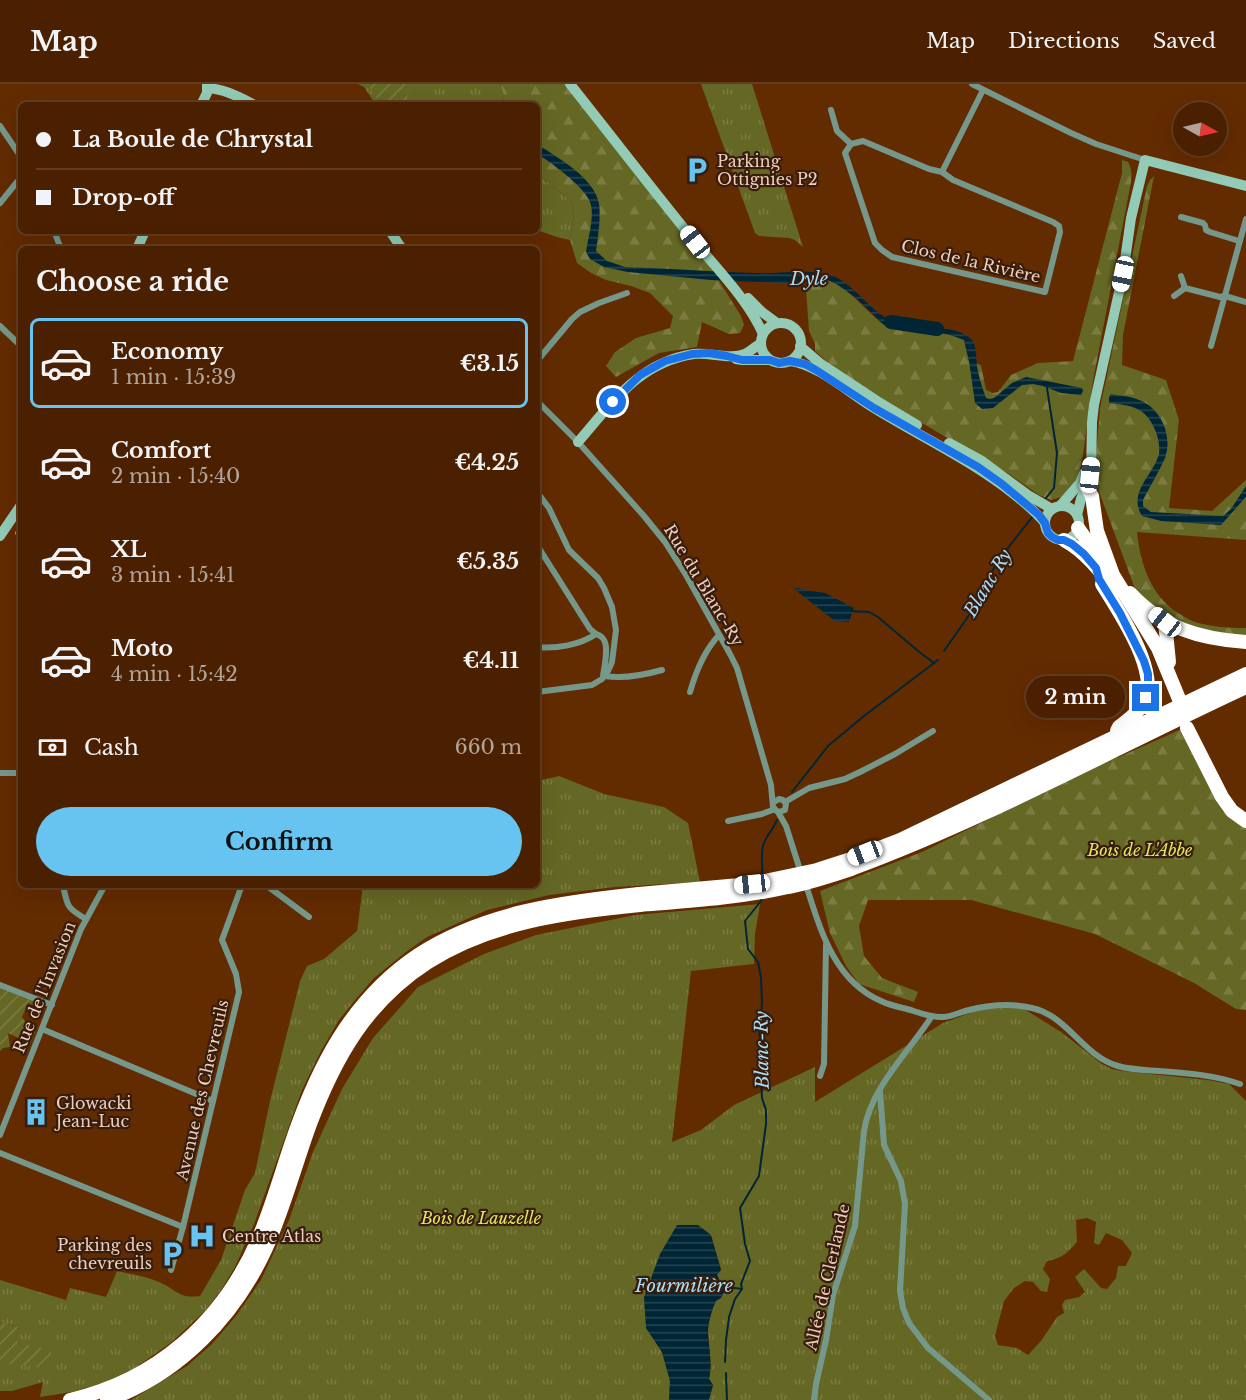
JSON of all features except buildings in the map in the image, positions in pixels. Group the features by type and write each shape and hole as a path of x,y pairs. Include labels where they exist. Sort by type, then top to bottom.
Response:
{"highway":[{"path":"1064,540 1084,554 1123,603 1177,700 1158,648 1113,575 1096,531 1092,496 1086,486"},
{"path":"1078,521 1099,558 1113,575 1135,599 1165,622 1189,633 1246,642"},
{"path":"1096,568 1099,579 1120,613 1148,674 1146,698 1132,716 1119,727 1114,737"},
{"path":"1165,622 1170,678"},
{"path":"70,1400 112,1388 159,1362 202,1326 227,1296 257,1242 302,1113 333,1046 352,1017 387,979 430,949 451,937 494,919 529,910 563,904 710,899 820,879 1246,674"},
{"path":"849,865 904,850 959,826 1246,687"},
{"path":"1207,705 1227,703 1246,697"},
{"path":"1246,812 1231,798 1220,783 1190,727 1222,797 1233,812 1246,821"},
{"path":"107,1400 140,1386 179,1360 211,1331 235,1303 253,1275 267,1246 325,1087 343,1051 381,1000 428,962 472,939 498,929 639,900"}],"main road":[{"path":"570,84 717,269 734,287 755,317 762,338 762,351 770,360"},
{"path":"202,102 207,86 230,92 249,102"},
{"path":"578,442 640,375 665,361 692,354 709,353 742,360 770,360 779,363 790,361 805,364 816,370 874,408 978,467 1039,515 1052,537 1058,540 1070,538 1075,534 1081,499 1090,475 1094,405 1123,274 1131,218 1145,160 1246,186"},
{"path":"734,287 777,323"},
{"path":"727,356 744,354 762,338 770,326 786,323 794,327 800,336 798,353 790,361"},
{"path":"800,346 821,364 877,401 982,461 1028,495 1056,507 1070,508 1078,521"},
{"path":"1045,523 1046,517 1080,483 1091,452"},
{"path":"0,536 18,508"}],"street":[{"path":"972,84 1080,137 1145,160"},
{"path":"942,172 983,90"},
{"path":"831,110 837,131 851,144"},
{"path":"0,126 18,153"},
{"name":"Clos de la Rivière","path":"863,141 929,169 942,172 952,180 1059,226 1060,232 1045,292 892,257 875,243 846,153 851,144 863,141"},
{"path":"0,203 18,182"},
{"path":"1180,217 1203,223 1206,230 1239,241"},
{"path":"1211,346 1246,219"},
{"path":"1180,276 1185,288"},
{"path":"1185,288 1246,302"},
{"path":"1174,296 1185,288"},
{"path":"540,357 580,312 627,293"},
{"path":"0,326 18,343"},
{"name":"Rue du Blanc-Ry","path":"540,404 578,442 665,542 686,575 737,668 771,786 781,806 826,944 844,973 866,993 881,1001 932,1016 943,1017 982,1007 1006,1005 1029,1007 1053,1015 1090,1049 1117,1066 1205,1075 1240,1084"},
{"path":"540,496 549,508 569,550 598,578 609,598 615,625 612,662 603,677 592,685 540,692"},
{"path":"540,550 590,629 604,640 603,677"},
{"path":"540,647 579,643 596,634"},
{"path":"690,692 701,660 719,635"},
{"path":"603,677 639,676 662,670"},
{"path":"728,822 762,814 781,806 809,788 845,779 933,731"},
{"path":"0,773 18,773"},
{"name":"Rue du Blanc-Ry","path":"771,786 774,801 781,806"},
{"path":"64,888 71,910 86,919"},
{"name":"Rue de l'Invasion","path":"0,1136 86,919 103,888"},
{"name":"Avenue des Chevreuils","path":"171,1270 239,992 236,974 222,940 241,888"},
{"path":"270,888 309,917"},
{"name":"Rue du Blanc-Ry","path":"820,1076 824,1064 826,944"},
{"path":"0,985 52,1005"},
{"name":"Allée de Clerlande","path":"814,1400 833,1295 855,1226 866,1121 874,1100 932,1016"},
{"path":"42,1029 213,1101"},
{"path":"880,1091 884,1145 901,1181 905,1204 900,1291 903,1308 909,1323 928,1347 989,1400"},
{"path":"0,1153 183,1227"}],"green space":[{"path":"358,84 500,84 504,96 503,102 374,102 364,87"},
{"path":"367,84 409,84 406,102 380,102"},
{"path":"500,84 566,84 711,268 741,316 744,325 740,333 729,334 702,322 697,347 659,353 616,377 606,366 615,352 636,338 670,328 673,316 650,293 606,280 577,263 570,240 574,214 571,201 540,175 540,102 503,102"},
{"path":"701,84 752,84 803,247 789,238 759,236 755,233"},
{"path":"1122,160 1128,162 1131,182 1093,381 1082,462 1077,479 1062,497 1051,500 1039,495 1006,472 836,370 815,351 815,344 809,331 806,289 814,280 823,279 834,282 845,290 883,324 942,333 964,340 969,361 981,365 986,390 993,393 998,392 1011,375 1038,363 1073,361 1122,173"},
{"path":"540,175 571,201 574,214 570,240 540,231"},
{"path":"1154,176 1123,335 1122,365 1166,380 1179,420 1169,508 1212,511 1246,480 1246,540 1137,532 1141,555 1148,578 1169,606 1195,622 1220,627 1246,628 1246,637 1202,632 1160,612 1139,593 1134,586 1094,478 1100,408 1147,186"},
{"name":"Bois de L'Abbe","path":"1184,728 1246,824 1246,1010 1236,1009 1194,983 1095,934 971,900 868,900 859,926 864,956 882,978 918,992 914,1002 859,984 846,966 830,933 820,891 922,852 1111,759"},
{"path":"559,776 604,794 664,807 688,823 700,882 615,887 549,895 487,910 427,937 406,952 374,978 339,1020 321,1051 302,1090 254,1224 235,1267 206,1310 172,1342 135,1368 106,1382 72,1392 40,1397 43,1382 12,1391 0,1391 0,1363 17,1343 19,1327 0,1322 0,1280 66,1300 70,1288 106,1297 117,1271 154,1280 182,1295 200,1296 221,1260 245,1190 255,1173 270,1101 300,981 307,966 324,959 357,931 363,888 540,888 540,780"},
{"name":"Bois de Lauzelle","path":"760,904 755,934 754,964 691,971 672,1142 701,1130 734,1105 815,1067 815,1102 943,1023 981,1009 1021,1007 1061,1032 1102,1064 1112,1069 1229,1084 1246,1101 1246,1400 709,1400 713,1385 709,1379 708,1330 711,1312 721,1283 717,1275 721,1269 711,1236 698,1225 677,1225 646,1328 662,1352 670,1381 669,1400 131,1400 187,1366 212,1344 236,1316 261,1280 289,1220 313,1152 342,1089 373,1038 418,987 484,954 536,935 635,915","holes":["1087,1218 1096,1222 1094,1243 1099,1245 1106,1233 1122,1240 1132,1253 1126,1266 1118,1266 1116,1278 1107,1289 1101,1288 1084,1269 1075,1277 1085,1292 1079,1297 1065,1300 1062,1305 1064,1313 1057,1317 1041,1341 1028,1355 1017,1348 998,1345 995,1336 1004,1301 1014,1288 1025,1281 1033,1282 1041,1291 1047,1292 1050,1279 1043,1269 1047,1261 1064,1254 1077,1242 1076,1220"]},
{"path":"0,988 36,1001 33,1005 28,1003 22,1017 35,1032 30,1044 8,1033 10,1047 0,1051"},
{"path":"0,1322 19,1327 16,1338 18,1343 52,1350 47,1368 0,1363"}],"water":[{"name":"Dyle","path":"540,146 565,162 591,186 599,204 600,216 596,251 607,261 625,267 827,274 846,284 888,319 906,325 948,329 966,335 975,346 978,371 986,398 994,398 1012,383 1026,377 1082,388 1083,391 1081,395 1061,393 1033,384 1022,385 993,408 982,409 975,403 964,340 951,335 884,325 855,297 828,280 785,283 711,280 628,272 604,267 590,259 586,252 592,217 588,199 568,176 540,156"},
{"path":"1111,394 1133,398 1147,404 1159,416 1166,432 1165,458 1143,500 1143,506 1151,512 1223,516 1231,509 1246,486 1246,497 1221,525 1161,521 1142,516 1138,508 1139,492 1158,457 1158,438 1153,425 1141,411 1121,404 1109,403"},
{"path":"794,589 825,593 854,608 849,622 835,621"},
{"name":"Fourmilière","path":"677,1225 698,1225 711,1235 721,1270 717,1275 721,1283 727,1287 721,1298 716,1301 708,1325 711,1367 709,1379 713,1385 709,1400 669,1400 670,1381 662,1352 646,1328 644,1297 660,1254"}],"waterway":[{"name":"Dyle","path":"891,322 937,329"},
{"name":"Blanc Ry","path":"1046,498 1054,488 1057,453 1047,388"},
{"name":"Blanc Ry","path":"944,651 972,611 997,562 1033,516"},
{"path":"849,611 869,612 878,617 934,663"},
{"name":"Blanc-Ry","path":"792,792 828,746 938,660"},
{"name":"Blanc-Ry","path":"762,877 763,846 777,820"},
{"name":"Blanc-Ry","path":"725,1362 729,1317 735,1299 742,1289 741,1284 750,1261 740,1208 759,1176 766,1124 766,1110 762,1098 759,1030 762,1004 761,978 758,962 748,949 745,921 761,901 761,897"},
{"path":"727,1287 742,1289"},
{"path":"726,1373 727,1400"}],"place":[{"name":"Parking Ottignies P2","path":"697,170"},
{"name":"Glowacki Jean-Luc","path":"36,1112"},
{"name":"Centre Atlas","path":"202,1236"},
{"name":"Parking des chevreuils","path":"172,1254"}],"route":[{"path":"613,402 640,375 665,361 692,354 709,353 742,360 770,360 779,363 790,361 805,364 816,370 874,408 978,467 1039,515 1052,537 1072,544 1084,554 1096,568 1099,579 1120,613 1144,661 1148,674 1146,698"}]}
